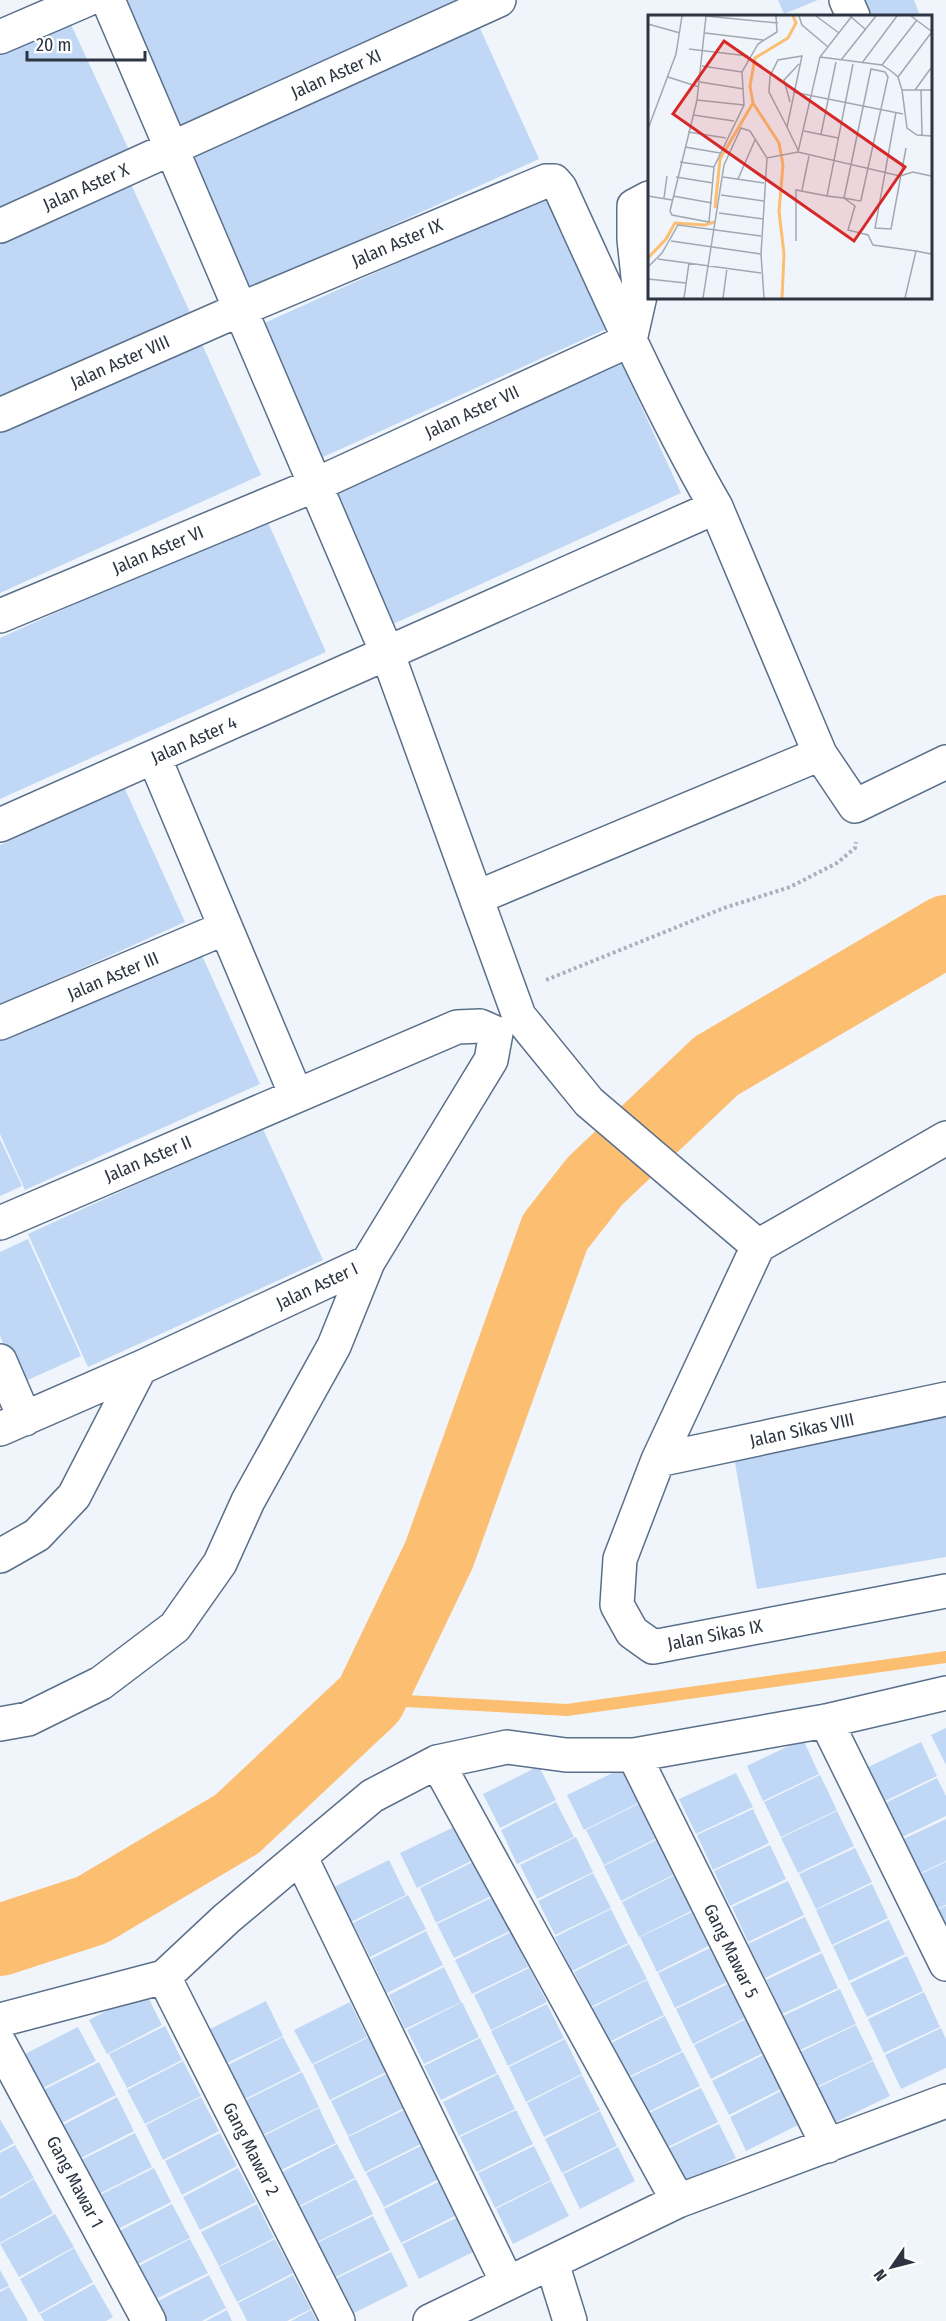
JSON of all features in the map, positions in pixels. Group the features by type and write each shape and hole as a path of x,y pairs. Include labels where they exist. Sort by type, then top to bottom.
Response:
{"street":[{"path":"0,37 86,0"},
{"path":"108,0 388,655 478,897 510,1014 589,1102 758,1246 946,1138"},
{"name":"Jalan Aster XI","path":"172,149 499,0"},
{"path":"846,0 854,15"},
{"name":"Jalan Aster X","path":"0,226 172,149"},
{"name":"Jalan Aster IX","path":"241,309 546,181 554,181 560,188 630,340"},
{"path":"648,199 634,206 634,239 640,297 630,340 690,462 716,507 820,754 855,806 946,762"},
{"name":"Jalan Aster VIII","path":"0,415 241,309"},
{"name":"Jalan Aster VII","path":"315,484 630,340"},
{"name":"Jalan Aster VI","path":"0,616 315,484"},
{"name":"Jalan Aster 4","path":"0,825 388,655 716,507"},
{"path":"478,897 820,754"},
{"path":"154,757 296,1095"},
{"name":"Jalan Aster III","path":"0,1023 225,928"},
{"name":"Jalan Aster II","path":"0,1223 457,1027 480,1026 510,1014"},
{"name":"Jalan Aster I","path":"13,1424 368,1262 491,1060 510,1014"},
{"name":"Jalan Sikas IX","path":"758,1246 658,1460 620,1559 616,1605 632,1632 653,1647 946,1591"},
{"path":"0,1724 28,1719 100,1683 175,1627 220,1563 249,1501 334,1346 368,1262"},
{"path":"0,1361 13,1424"},
{"path":"0,1556 37,1535 74,1496 140,1368"},
{"name":"Jalan Sikas VIII","path":"658,1460 946,1399"},
{"path":"0,2020 164,1977 226,1919 372,1796 436,1762 507,1747 566,1755 634,1755 826,1721 946,1693"},
{"path":"826,1721 946,1964"},
{"name":"Gang Mawar 5","path":"634,1755 828,2146"},
{"path":"436,1762 678,2201"},
{"path":"301,1858 507,2282"},
{"name":"Gang Mawar 2","path":"164,1977 338,2321"},
{"name":"Gang Mawar 1","path":"0,2044 149,2321"},
{"path":"430,2321 678,2201 946,2101"},
{"path":"552,2263 570,2321"}],"path":[{"path":"510,1014 724,908 790,887 837,863 855,848 859,831 855,806"}],"building":[{"path":"128,0 482,0 180,137 119,4"},
{"path":"778,0 818,0 784,14"},
{"path":"858,0 914,0 920,15 864,15"},
{"path":"68,18 129,150 0,208 0,48"},
{"path":"479,26 539,159 249,290 188,157"},
{"path":"129,180 190,312 0,398 0,238"},
{"path":"550,194 611,327 321,458 260,325"},
{"path":"201,342 261,475 0,593 0,433"},
{"path":"620,360 681,493 391,625 331,492"},
{"path":"266,518 326,652 0,799 0,638"},
{"path":"125,789 185,922 0,1005 0,845"},
{"path":"200,951 260,1084 25,1190 0,1134 0,1041"},
{"path":"262,1127 323,1260 88,1367 28,1234"},
{"path":"0,1139 22,1186 0,1196"},
{"path":"28,1239 81,1356 21,1383 0,1336 0,1252"},
{"path":"946,1416 946,1557 757,1589 733,1451"},
{"path":"946,1728 946,1765 931,1735"},
{"path":"803,1739 819,1774 763,1801 747,1766"},
{"path":"921,1742 937,1776 881,1803 864,1769"},
{"path":"539,1766 556,1800 500,1828 483,1794"},
{"path":"623,1768 640,1802 584,1830 567,1795"},
{"path":"736,1773 753,1807 696,1834 679,1799"},
{"path":"820,1775 837,1810 781,1837 764,1802"},
{"path":"937,1778 946,1796 946,1816 898,1839 881,1805"},
{"path":"556,1802 574,1837 517,1864 501,1830"},
{"path":"642,1802 659,1837 604,1865 586,1830"},
{"path":"753,1809 769,1843 713,1870 697,1835"},
{"path":"837,1811 854,1846 798,1873 781,1838"},
{"path":"946,1819 946,1861 916,1875 899,1841"},
{"path":"456,1826 473,1860 417,1888 400,1853"},
{"path":"576,1837 593,1872 537,1899 520,1865"},
{"path":"660,1838 677,1873 621,1901 604,1866"},
{"path":"770,1845 786,1879 730,1906 714,1871"},
{"path":"855,1848 872,1882 816,1909 799,1874"},
{"path":"389,1860 406,1895 351,1922 334,1887"},
{"path":"475,1861 493,1895 436,1923 420,1888"},
{"path":"946,1862 946,1905 932,1911 916,1876"},
{"path":"593,1873 611,1908 555,1935 538,1901"},
{"path":"677,1874 695,1909 639,1937 622,1902"},
{"path":"788,1881 804,1915 748,1942 732,1907"},
{"path":"872,1884 888,1918 832,1945 816,1910"},
{"path":"408,1895 426,1929 370,1957 353,1923"},
{"path":"493,1897 510,1931 454,1958 437,1924"},
{"path":"946,1906 946,1940 933,1912"},
{"path":"611,1909 628,1943 572,1971 555,1937"},
{"path":"696,1910 713,1944 657,1972 640,1937"},
{"path":"805,1917 821,1951 765,1978 748,1944"},
{"path":"889,1920 905,1954 849,1981 833,1946"},
{"path":"426,1931 443,1965 387,1993 371,1959"},
{"path":"511,1932 528,1967 472,1994 455,1960"},
{"path":"629,1944 647,1979 591,2007 574,1972"},
{"path":"714,1946 731,1980 675,2008 658,1973"},
{"path":"822,1953 838,1988 782,2014 766,1980"},
{"path":"907,1956 923,1991 867,2017 850,1983"},
{"path":"444,1967 461,2002 405,2029 389,1995"},
{"path":"529,1968 547,2002 491,2030 474,1995"},
{"path":"647,1980 664,2015 609,2042 592,2008"},
{"path":"732,1982 749,2016 693,2044 676,2009"},
{"path":"840,1989 856,2024 800,2050 783,2016"},
{"path":"145,1991 162,2025 107,2054 89,2020"},
{"path":"924,1992 940,2027 884,2053 868,2019"},
{"path":"266,2001 283,2036 227,2063 210,2029"},
{"path":"350,2002 367,2037 312,2064 294,2030"},
{"path":"462,2002 479,2037 424,2064 407,2030"},
{"path":"547,2004 564,2038 508,2066 491,2031"},
{"path":"665,2016 682,2051 626,2078 609,2044"},
{"path":"750,2017 767,2051 711,2079 694,2045"},
{"path":"856,2025 873,2060 816,2087 800,2052"},
{"path":"165,2026 182,2060 127,2088 109,2054"},
{"path":"78,2027 96,2061 41,2089 23,2055"},
{"path":"941,2028 946,2039 946,2068 901,2089 885,2055"},
{"path":"283,2037 301,2071 245,2099 228,2065"},
{"path":"369,2037 386,2072 330,2100 313,2065"},
{"path":"480,2038 497,2073 441,2100 424,2066"},
{"path":"565,2039 582,2074 526,2102 509,2067"},
{"path":"683,2052 700,2086 644,2114 627,2079"},
{"path":"767,2053 785,2087 729,2115 712,2081"},
{"path":"183,2061 201,2096 145,2124 127,2090"},
{"path":"873,2061 890,2096 834,2123 817,2088"},
{"path":"99,2062 116,2095 60,2124 43,2090"},
{"path":"302,2072 319,2107 263,2135 246,2100"},
{"path":"386,2074 404,2108 348,2136 331,2101"},
{"path":"498,2074 515,2109 459,2136 443,2102"},
{"path":"582,2075 600,2110 544,2137 527,2103"},
{"path":"701,2088 718,2122 662,2150 645,2115"},
{"path":"785,2089 802,2123 746,2151 730,2117"},
{"path":"117,2097 134,2131 79,2159 61,2126"},
{"path":"201,2097 219,2131 163,2160 146,2125"},
{"path":"319,2108 336,2143 281,2170 264,2136"},
{"path":"404,2110 421,2144 365,2172 348,2137"},
{"path":"516,2110 533,2144 477,2172 460,2137"},
{"path":"600,2111 617,2146 562,2173 545,2139"},
{"path":"0,2119 14,2143 0,2151"},
{"path":"719,2124 736,2158 680,2186 663,2151"},
{"path":"135,2133 152,2167 97,2195 79,2161"},
{"path":"220,2133 237,2166 182,2195 165,2161"},
{"path":"337,2144 355,2178 299,2206 282,2172"},
{"path":"15,2145 34,2178 0,2197 0,2153"},
{"path":"423,2145 439,2179 384,2207 366,2173"},
{"path":"534,2146 551,2180 495,2208 478,2173"},
{"path":"618,2147 635,2181 580,2209 563,2174"},
{"path":"154,2168 171,2202 116,2230 98,2196"},
{"path":"238,2168 256,2202 200,2230 183,2197"},
{"path":"34,2179 53,2213 0,2243 0,2199"},
{"path":"356,2179 373,2214 317,2242 300,2207"},
{"path":"440,2181 457,2215 401,2243 384,2209"},
{"path":"551,2181 569,2216 513,2244 496,2209"},
{"path":"172,2204 190,2238 134,2266 117,2232"},
{"path":"257,2204 274,2238 219,2266 201,2232"},
{"path":"55,2214 74,2247 19,2277 0,2244"},
{"path":"373,2216 390,2250 334,2278 317,2243"},
{"path":"458,2217 475,2251 419,2279 402,2244"},
{"path":"190,2239 208,2273 152,2301 135,2268"},
{"path":"275,2239 293,2273 237,2302 219,2267"},
{"path":"74,2248 93,2282 39,2313 20,2279"},
{"path":"391,2252 408,2286 352,2314 335,2279"},
{"path":"0,2270 9,2286 0,2290"},
{"path":"209,2275 226,2308 202,2321 163,2321 154,2303"},
{"path":"293,2275 311,2309 287,2321 247,2321 238,2303"},
{"path":"94,2284 113,2317 106,2321 44,2321 40,2314"},
{"path":"9,2287 27,2321 0,2321 0,2292"},
{"path":"227,2310 232,2321 206,2321"},
{"path":"311,2310 317,2321 291,2321"}],"waterway":[{"path":"0,1940 92,1910 237,1824 370,1699 439,1555 555,1232 595,1181 716,1066 946,931"},
{"path":"370,1699 567,1710 946,1657"}]}
